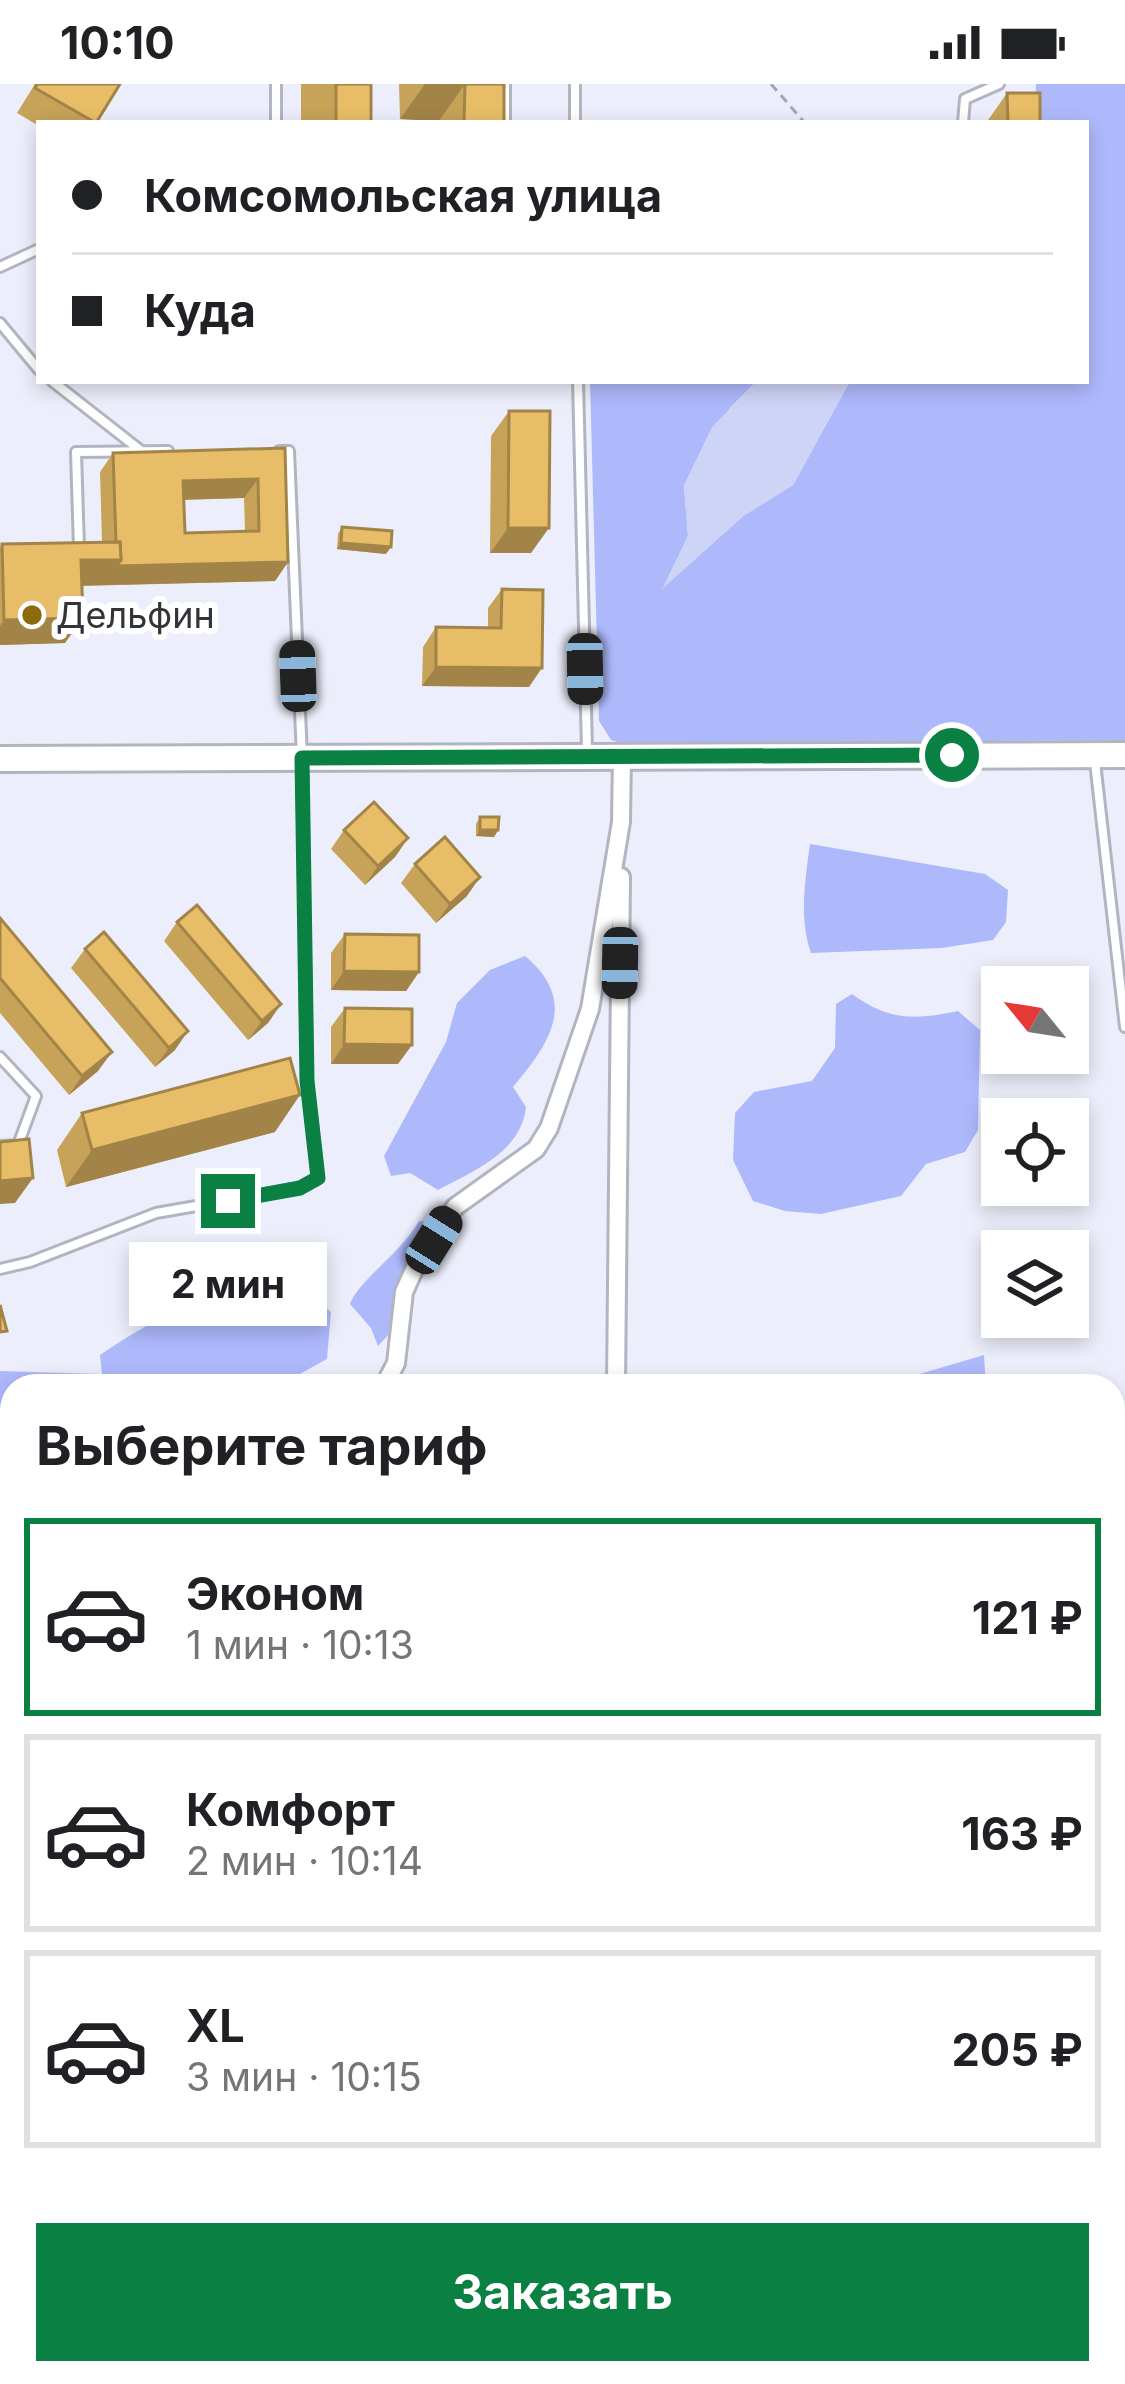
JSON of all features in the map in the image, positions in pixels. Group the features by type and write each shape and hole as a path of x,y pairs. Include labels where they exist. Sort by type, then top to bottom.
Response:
{"main road":[{"path":"0,759 1125,755"}],"street":[{"path":"616,1374 622,756"},
{"path":"390,1374 396,1363 404,1292 418,1262 455,1207 536,1148 548,1128 590,1009 621,822"}],"lane":[{"path":"276,84 276,120"},
{"path":"505,120 506,84"},
{"path":"575,84 575,120"},
{"path":"963,120 965,99 998,84"},
{"path":"0,267 36,250"},
{"path":"0,323 36,366"},
{"path":"56,384 142,452"},
{"path":"578,384 587,757"},
{"path":"0,1269 156,1214 300,1188 318,1178 307,1081 302,758 289,451 268,451"},
{"path":"59,550 79,549 76,452 184,452"},
{"path":"1094,755 1125,1027"},
{"path":"0,1057 36,1096 18,1145 0,1146"}],"path":[{"path":"771,84 802,120"}],"shaded area":[{"path":"1036,84 1125,84 1125,740 625,744 611,740 599,721 590,384 754,384 731,407 684,485 688,536 664,587 743,516 793,485 848,384 1089,384 1089,120 1035,120"},
{"path":"754,384 848,384 793,485 743,516 662,589 688,536 684,485 712,427"},
{"path":"810,844 985,874 1008,890 1006,922 993,940 942,948 811,953 804,913"},
{"path":"525,956 542,973 555,1006 547,1038 513,1087 526,1107 515,1136 494,1158 438,1190 410,1173 391,1176 384,1156 446,1042 457,1003 490,970"},
{"path":"852,994 890,1014 928,1016 958,1011 980,1030 978,1130 965,1152 926,1164 901,1196 821,1214 785,1211 753,1201 733,1160 735,1113 754,1092 812,1081 835,1048 836,1004"},
{"path":"419,1221 429,1223 398,1285 393,1330 378,1346 371,1328 350,1304"},
{"path":"276,1281 306,1290 331,1312 327,1359 300,1374 102,1374 100,1355 164,1317"},
{"path":"984,1355 985,1374 920,1374"},
{"path":"0,1371 102,1374 0,1374"}],"building":[{"path":"37,84 120,84 98,120 35,88"},
{"path":"336,84 371,84 371,120 336,120"},
{"path":"465,84 504,84 504,120 464,120"},
{"path":"1007,93 1040,93 1040,120 1008,120"},
{"path":"509,411 550,411 549,528 508,528"},
{"path":"285,448 288,562 116,566 121,560 120,542 116,542 113,453","holes":["258,479 259,531 185,533 183,481"]},
{"path":"342,527 392,531 391,547 341,543"},
{"path":"120,542 121,560 81,560 83,618 4,620 2,544"},
{"path":"502,589 543,590 542,668 436,667 436,627 501,628"},
{"path":"374,802 408,838 378,866 344,830"},
{"path":"480,817 499,817 498,830 480,830"},
{"path":"445,837 480,877 450,904 415,864"},
{"path":"197,905 281,1004 262,1021 177,922"},
{"path":"0,918 112,1052 82,1076 0,978"},
{"path":"104,932 188,1031 169,1048 85,949"},
{"path":"345,934 419,935 419,972 344,971"},
{"path":"345,1008 412,1009 412,1045 344,1044"},
{"path":"290,1058 300,1095 92,1150 82,1113"},
{"path":"29,1139 33,1178 0,1181 0,1142"},
{"path":"0,1305 7,1331 0,1332"}],"place":[{"name":"Дельфин","path":"32,615"}],"route":[{"path":"228,1201 300,1188 318,1178 307,1081 302,758 952,755"}]}
